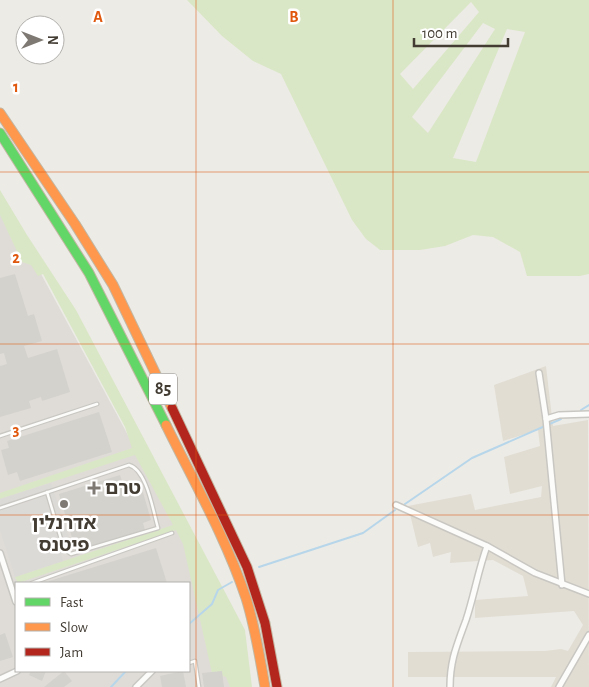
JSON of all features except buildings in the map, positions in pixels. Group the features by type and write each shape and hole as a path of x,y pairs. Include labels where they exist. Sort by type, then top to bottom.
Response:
{"highway":[{"name":"85","path":"0,113 113,285 247,568 265,622 276,687"},
{"name":"85","path":"0,133 89,273 217,528 246,599 258,642 265,687"}],"street":[{"path":"539,373 547,429 562,585"},
{"path":"546,420 559,415 589,414"},
{"path":"396,505 487,546 535,573 589,594"},
{"path":"450,687 450,668 455,647 466,620 487,546"},
{"path":"0,553 14,590"},
{"path":"559,687 589,635"},
{"path":"0,679 15,672"},
{"path":"136,687 151,672"}],"lane":[{"path":"0,436 97,404"},
{"path":"0,508 47,492 129,465 132,465 140,473 144,481 158,528 73,555 66,552 47,492"},
{"path":"35,582 172,533"},
{"path":"190,663 195,661 199,687"}],"shaded area":[{"path":"0,198 226,617 236,687 0,687"},
{"path":"546,366 553,426 588,420 589,687 551,687 556,677 408,677 408,652 545,651 561,649 568,651 583,625 574,611 475,618 475,600 528,596 523,576 493,560 450,563 451,552 433,557 430,543 418,547 408,506 471,494 475,510 541,497 542,486 510,494 504,457 540,446 538,430 503,441 494,385"},
{"path":"51,483 71,543 59,548 63,561 15,577 0,530 0,499"}],"green space":[{"path":"187,0 589,0 589,274 580,276 527,276 520,252 493,237 473,235 445,246 420,250 380,250 366,239 352,220 281,74 253,61 222,36","holes":["471,2 479,12 413,89 400,74","483,23 495,29 428,133 412,117","507,29 525,32 476,162 453,158"]},
{"path":"0,190 76,310 245,630 252,687 230,687 226,677 212,673 183,544 176,530 18,582 15,577 173,525 135,455 0,499 0,493 132,448 125,427 43,274 38,276 31,265 22,262 0,215"}],"waterway":[{"path":"581,410 589,405"},
{"path":"405,504 472,458 561,419"},
{"path":"259,567 363,533 395,510"},
{"path":"190,623 212,604 218,590 232,582"},
{"path":"111,687 125,672"}],"traffic: fast":[{"path":"0,133 89,273 166,425"}],"traffic: slow":[{"path":"0,113 75,224 113,285 172,408"},
{"path":"166,425 209,510 238,576 252,620 265,687"}],"traffic: jam":[{"path":"172,408 247,567 265,623 277,687"}],"place":[{"name":"טרם","path":"94,488"},
{"name":"אדרנלין פיטנס","path":"64,504"}]}
